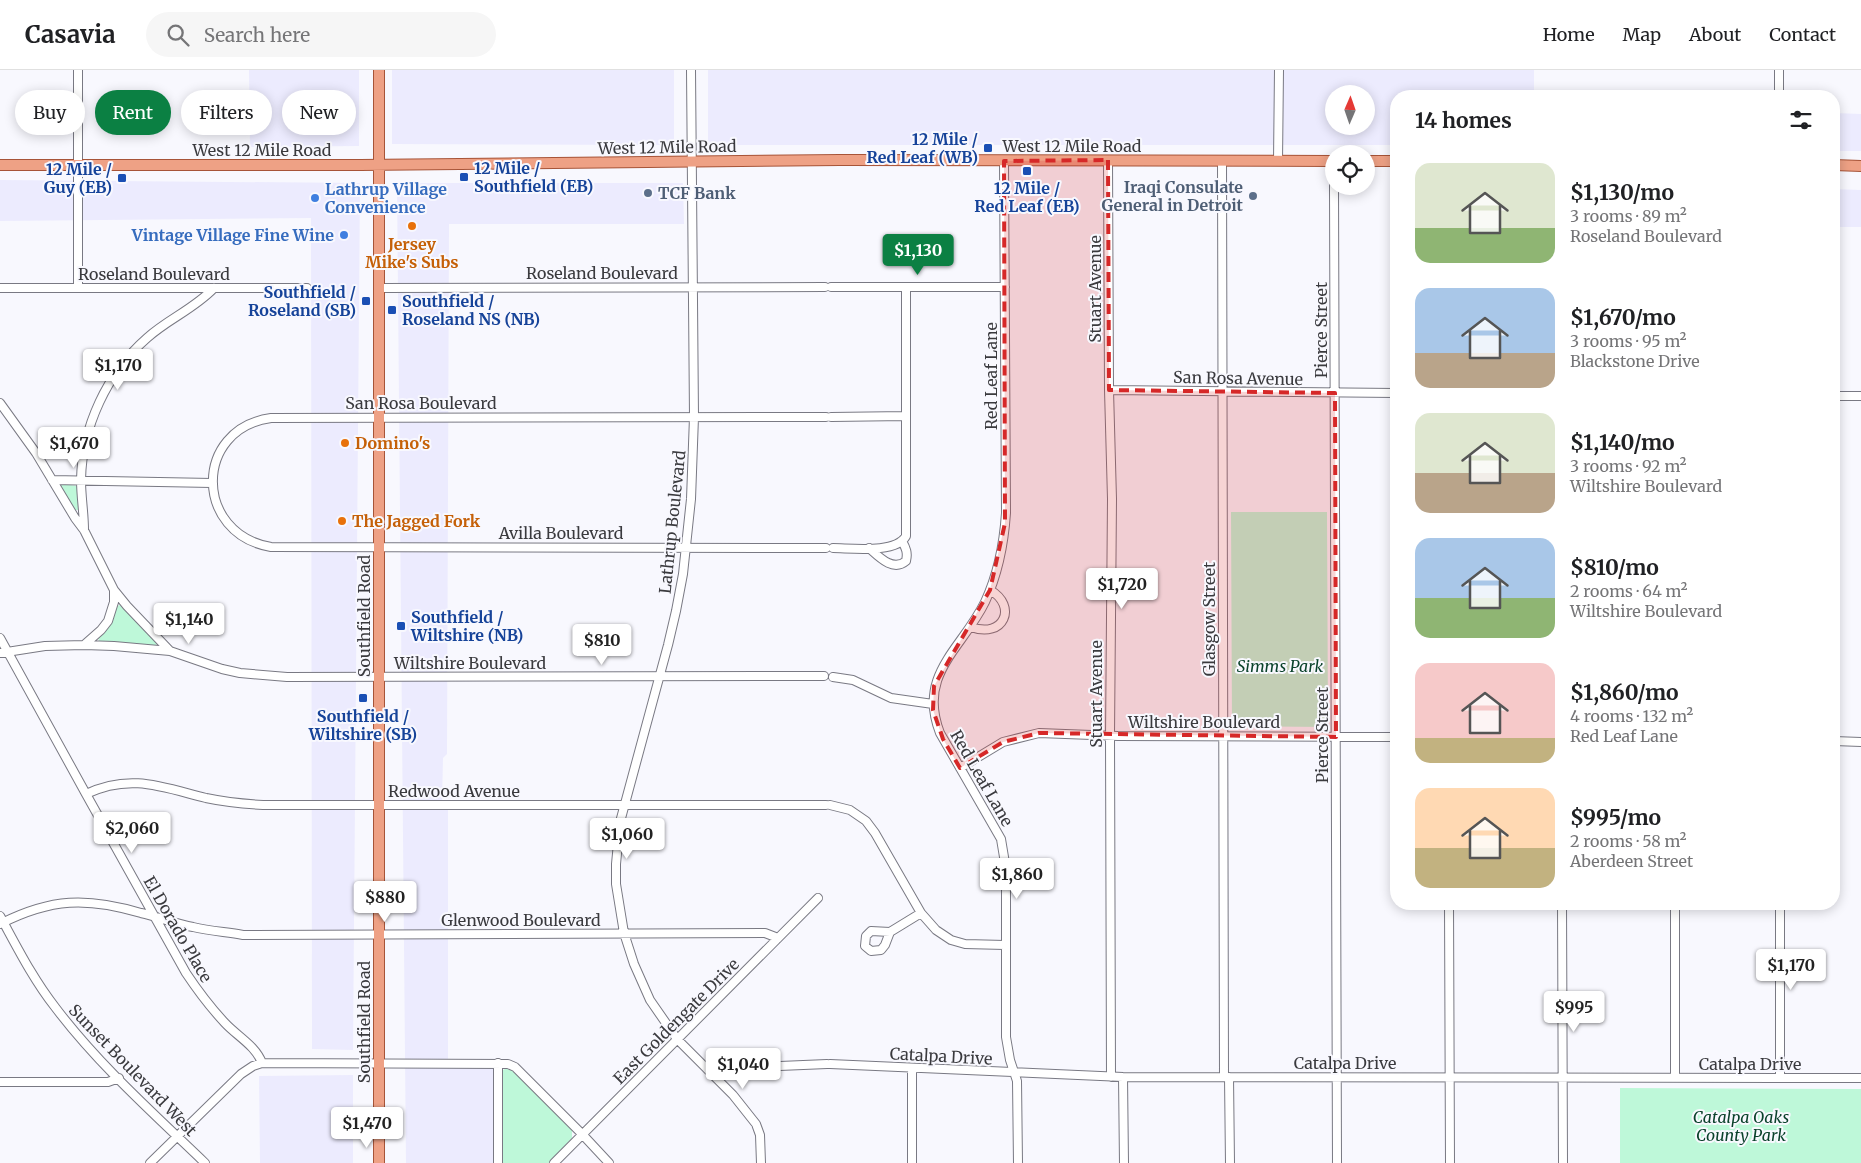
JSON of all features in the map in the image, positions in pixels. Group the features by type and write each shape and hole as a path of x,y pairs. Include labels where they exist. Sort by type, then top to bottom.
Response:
{"main road":[{"name":"Southfield Road","path":"378,70 379,1163"},
{"name":"West 12 Mile Road","path":"0,165 1325,160"},
{"path":"1375,161 1390,161"},
{"path":"1840,165 1861,166"}],"street":[{"path":"78,70 78,288"},
{"name":"Lathrup Boulevard","path":"691,70 694,417 691,499 676,611 623,805 616,864 618,906 624,934 634,964 650,1000 677,1039 733,1096 756,1124 760,1135 761,1163"},
{"path":"1278,161 1279,70"},
{"path":"1779,70 1779,90"},
{"name":"Stuart Avenue","path":"1108,160 1109,390 1112,499 1110,736 1111,1077"},
{"name":"Glasgow Street","path":"1222,160 1223,736 1227,1077 1230,1163"},
{"name":"Red Leaf Lane","path":"1004,161 1005,523 1000,560 990,590 971,627 942,667 934,686 933,704 940,732 1001,839 1006,869 1006,1037 1010,1060 1017,1081 1018,1163"},
{"name":"Pierce Street","path":"1334,195 1337,1163"},
{"path":"869,548 882,559 894,564 902,564 907,557 907,550 902,541 907,530 906,287"},
{"name":"Roseland Boulevard","path":"379,288 1005,287"},
{"name":"Roseland Boulevard","path":"0,288 307,288"},
{"path":"84,530 81,481 85,448 100,400 128,356 161,326 204,298 214,288"},
{"name":"San Rosa Avenue","path":"1109,390 1390,393"},
{"path":"1840,396 1861,396"},
{"path":"0,403 84,530 114,590 170,651"},
{"name":"San Rosa Boulevard","path":"212,483 215,463 226,442 237,431 256,421 279,417 906,416"},
{"path":"52,480 212,483"},
{"name":"Avilla Boulevard","path":"212,483 215,501 226,522 244,538 255,543 280,547 869,548 888,547 902,541"},
{"path":"84,645 108,621 114,602 114,590"},
{"path":"971,627 990,630 998,626 1003,620 1005,613 1002,603 997,595 990,590"},
{"name":"El Dorado Place","path":"0,638 4,652 186,973 204,999 226,1024 259,1055 262,1064"},
{"name":"Wiltshire Boulevard","path":"4,652 44,646 84,645 170,651 222,669 253,676 828,677 853,680 891,698 933,704"},
{"name":"Wiltshire Boulevard","path":"960,768 1004,742 1028,735 1053,732 1110,736 1390,737"},
{"path":"1840,741 1861,742"},
{"name":"Redwood Avenue","path":"86,794 114,785 144,782 215,800 244,804 379,806 828,805 843,807 857,813 871,826 921,913 936,930 958,942 977,945 1005,945"},
{"name":"East Goldengate Drive","path":"554,1163 818,898"},
{"name":"Glenwood Boulevard","path":"1,921 32,909 53,904 77,902 117,906 194,928 243,935 765,933 778,938"},
{"path":"1449,910 1450,1163"},
{"path":"1562,910 1562,1163"},
{"path":"1675,910 1675,1078"},
{"path":"1780,910 1780,1078"},
{"path":"890,932 921,913"},
{"name":"Sunset Boulevard West","path":"1,921 53,1005 78,1036 204,1163"},
{"path":"150,1163 241,1074 253,1066 262,1064 508,1064 514,1067 609,1163"},
{"path":"498,1064 498,1163"},
{"name":"Catalpa Drive","path":"707,1069 725,1065 757,1067 828,1064 1123,1078 1861,1078"},
{"path":"912,1068 912,1163"},
{"path":"0,1082 108,1082 118,1078"},
{"path":"1123,1078 1124,1163"}],"highlighted area":[{"path":"1108,160 1109,390 1335,393 1336,737 1039,733 1003,742 960,768 943,739 933,710 934,686 990,590 1005,523 1004,161"}],"shaded area":[{"path":"249,70 359,70 359,146 250,147 250,135 272,135 272,90 249,90"},
{"path":"392,70 674,70 674,145 392,144"},
{"path":"708,70 1534,70 1534,90 1390,90 1390,145 708,145"},
{"path":"1840,113 1861,114 1861,151 1840,151"},
{"path":"0,180 360,183 353,1050 312,1049 311,218 0,221"},
{"path":"397,183 683,183 684,224 449,224 447,754 443,758 442,802 448,802 448,1061 497,1061 496,1163 406,1163"},
{"path":"1840,189 1861,190 1861,227 1840,227"},
{"path":"353,1075 353,1163 260,1163 259,1076"}],"green space":[{"path":"62,484 77,486 79,510 74,510 60,487"},
{"name":"Simms Park","path":"1231,512 1327,512 1328,727 1232,726"},
{"path":"120,605 155,639 156,646 99,641 98,637 111,620 117,606"},
{"path":"507,1068 512,1070 572,1129 572,1138 549,1163 503,1163 503,1070"},
{"name":"Catalpa Oaks County Park","path":"1620,1088 1861,1089 1861,1163 1620,1163"}],"place":[{"name":"12 Mile / Red Leaf (WB)","path":"988,148"},
{"name":"12 Mile / Red Leaf (EB)","path":"1027,171"},
{"name":"12 Mile / Southfield (EB)","path":"464,177"},
{"name":"12 Mile / Guy (EB)","path":"122,178"},
{"name":"TCF Bank","path":"648,193"},
{"name":"Iraqi Consulate General in Detroit","path":"1253,196"},
{"name":"Lathrup Village Convenience","path":"315,198"},
{"name":"Jersey Mike's Subs","path":"412,226"},
{"name":"Vintage Village Fine Wine","path":"344,235"},
{"name":"Southfield / Roseland (SB)","path":"366,301"},
{"name":"Southfield / Roseland NS (NB)","path":"392,310"},
{"name":"Domino's","path":"345,443"},
{"name":"The Jagged Fork","path":"342,521"},
{"name":"Southfield / Wiltshire (NB)","path":"401,626"},
{"name":"Southfield / Wiltshire (SB)","path":"363,698"}]}
